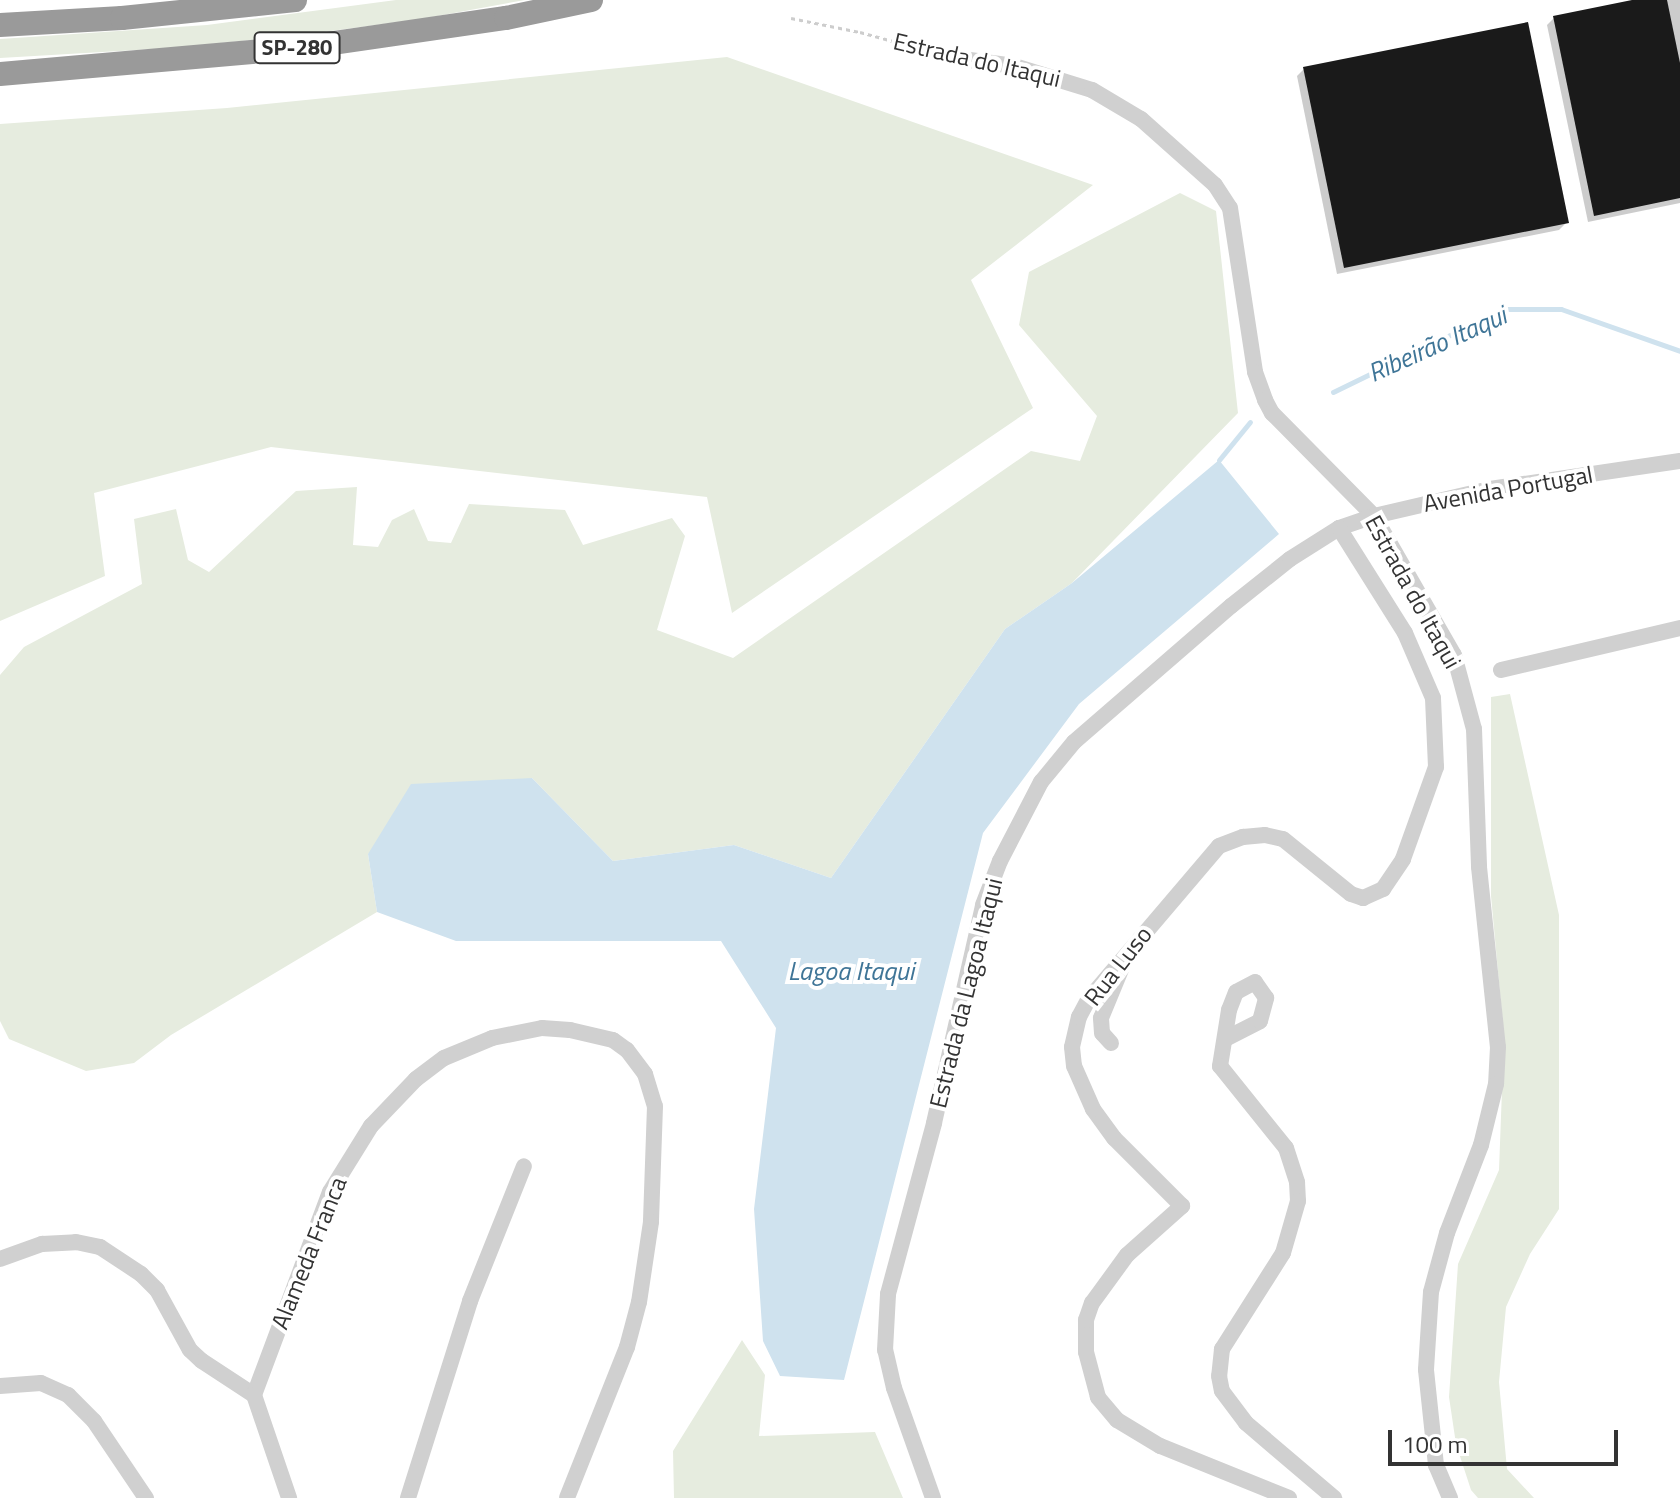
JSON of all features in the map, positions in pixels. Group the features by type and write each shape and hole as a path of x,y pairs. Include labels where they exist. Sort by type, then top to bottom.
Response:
{"highway":[{"name":"SP-280","path":"0,25 122,18 295,0"},
{"name":"SP-280","path":"0,74 306,47 506,18 591,0"}],"street":[{"name":"Estrada do Itaqui","path":"955,58 1014,66 1092,90 1141,119 1215,185 1230,208 1255,372 1265,400 1272,413 1374,516 1454,655 1474,729 1479,867 1498,1047 1496,1084 1485,1130 1447,1233 1431,1292 1426,1370 1436,1465 1450,1498"},
{"name":"Avenida Portugal","path":"1339,528 1374,516 1490,489 1680,461"},
{"name":"Rua Luso","path":"1289,1498 1135,1433 1117,1420 1098,1397 1091,1376 1086,1320 1092,1303 1127,1255 1182,1206 1114,1138 1093,1109 1074,1066 1073,1033 1079,1017 1128,951 1219,846 1243,837 1265,835 1283,839 1351,894 1363,898 1383,889 1403,859 1436,767 1433,698 1405,633 1339,528"},
{"name":"Estrada da Lagoa Itaqui","path":"933,1498 894,1388 884,1327 888,1294 931,1137 983,905 1000,861 1041,782 1074,742 1290,559 1339,528"},
{"path":"1501,670 1680,628"},
{"path":"1111,1043 1102,1033 1101,1018 1128,951"},
{"name":"Alameda Franca","path":"254,1395 307,1251 344,1165 371,1126 416,1079 444,1058 492,1038 542,1028 570,1030 613,1040 627,1050 645,1074 655,1106 651,1222 639,1302 627,1347 567,1498"},
{"path":"1225,1039 1220,1066 1286,1148 1297,1182 1298,1201 1283,1253 1222,1349 1219,1376 1222,1391 1246,1423 1334,1498"},
{"path":"408,1498 470,1301 524,1166"},
{"path":"0,1259 42,1244 76,1242 100,1247 141,1274 157,1290 190,1350 254,1395 289,1498"},
{"path":"0,1386 41,1383 68,1395 94,1421 146,1498"}],"path":[{"name":"Estrada do Itaqui","path":"791,18 860,32 955,58"}],"shaded area":[{"path":"396,0 525,0 421,19 301,35 171,48 0,58 0,39 207,25"},
{"path":"727,57 1093,185 971,280 1033,408 732,613 707,497 271,447 94,493 105,576 0,621 0,124 227,108"},
{"path":"1180,193 1216,211 1238,413 1072,583 1005,629 831,878 734,845 613,861 532,778 368,854 377,912 171,1035 134,1063 86,1071 9,1039 0,1021 0,675 24,647 142,584 134,519 176,509 188,560 209,572 296,491 357,487 353,545 378,547 392,520 414,509 428,541 451,543 469,504 565,510 583,545 672,518 685,536 657,630 733,658 1031,451 1080,461 1097,416 1019,325 1029,272"},
{"path":"1510,694 1559,915 1559,1209 1530,1254 1506,1307 1499,1382 1507,1469 1534,1498 1478,1498 1471,1490 1456,1444 1449,1397 1458,1264 1499,1170 1504,1036 1491,896 1491,697"},
{"path":"742,1340 765,1375 759,1436 875,1432 903,1498 674,1498 673,1451"}],"water":[{"name":"Lagoa Itaqui","path":"1219,460 1279,534 1079,704 983,833 844,1380 780,1376 763,1341 754,1209 776,1028 721,941 456,941 377,912 368,854 411,784 532,778 613,861 734,845 831,878 1005,629 1072,583"}],"building":[{"path":"1632,0 1667,0 1680,63 1680,198 1594,216 1553,16"},
{"path":"1528,22 1569,223 1344,268 1303,67"}],"waterway":[{"name":"Ribeirão Itaqui","path":"1333,392 1503,309 1561,309 1680,351"},
{"name":"Ribeirão Itaqui","path":"1219,460 1250,422"}]}
